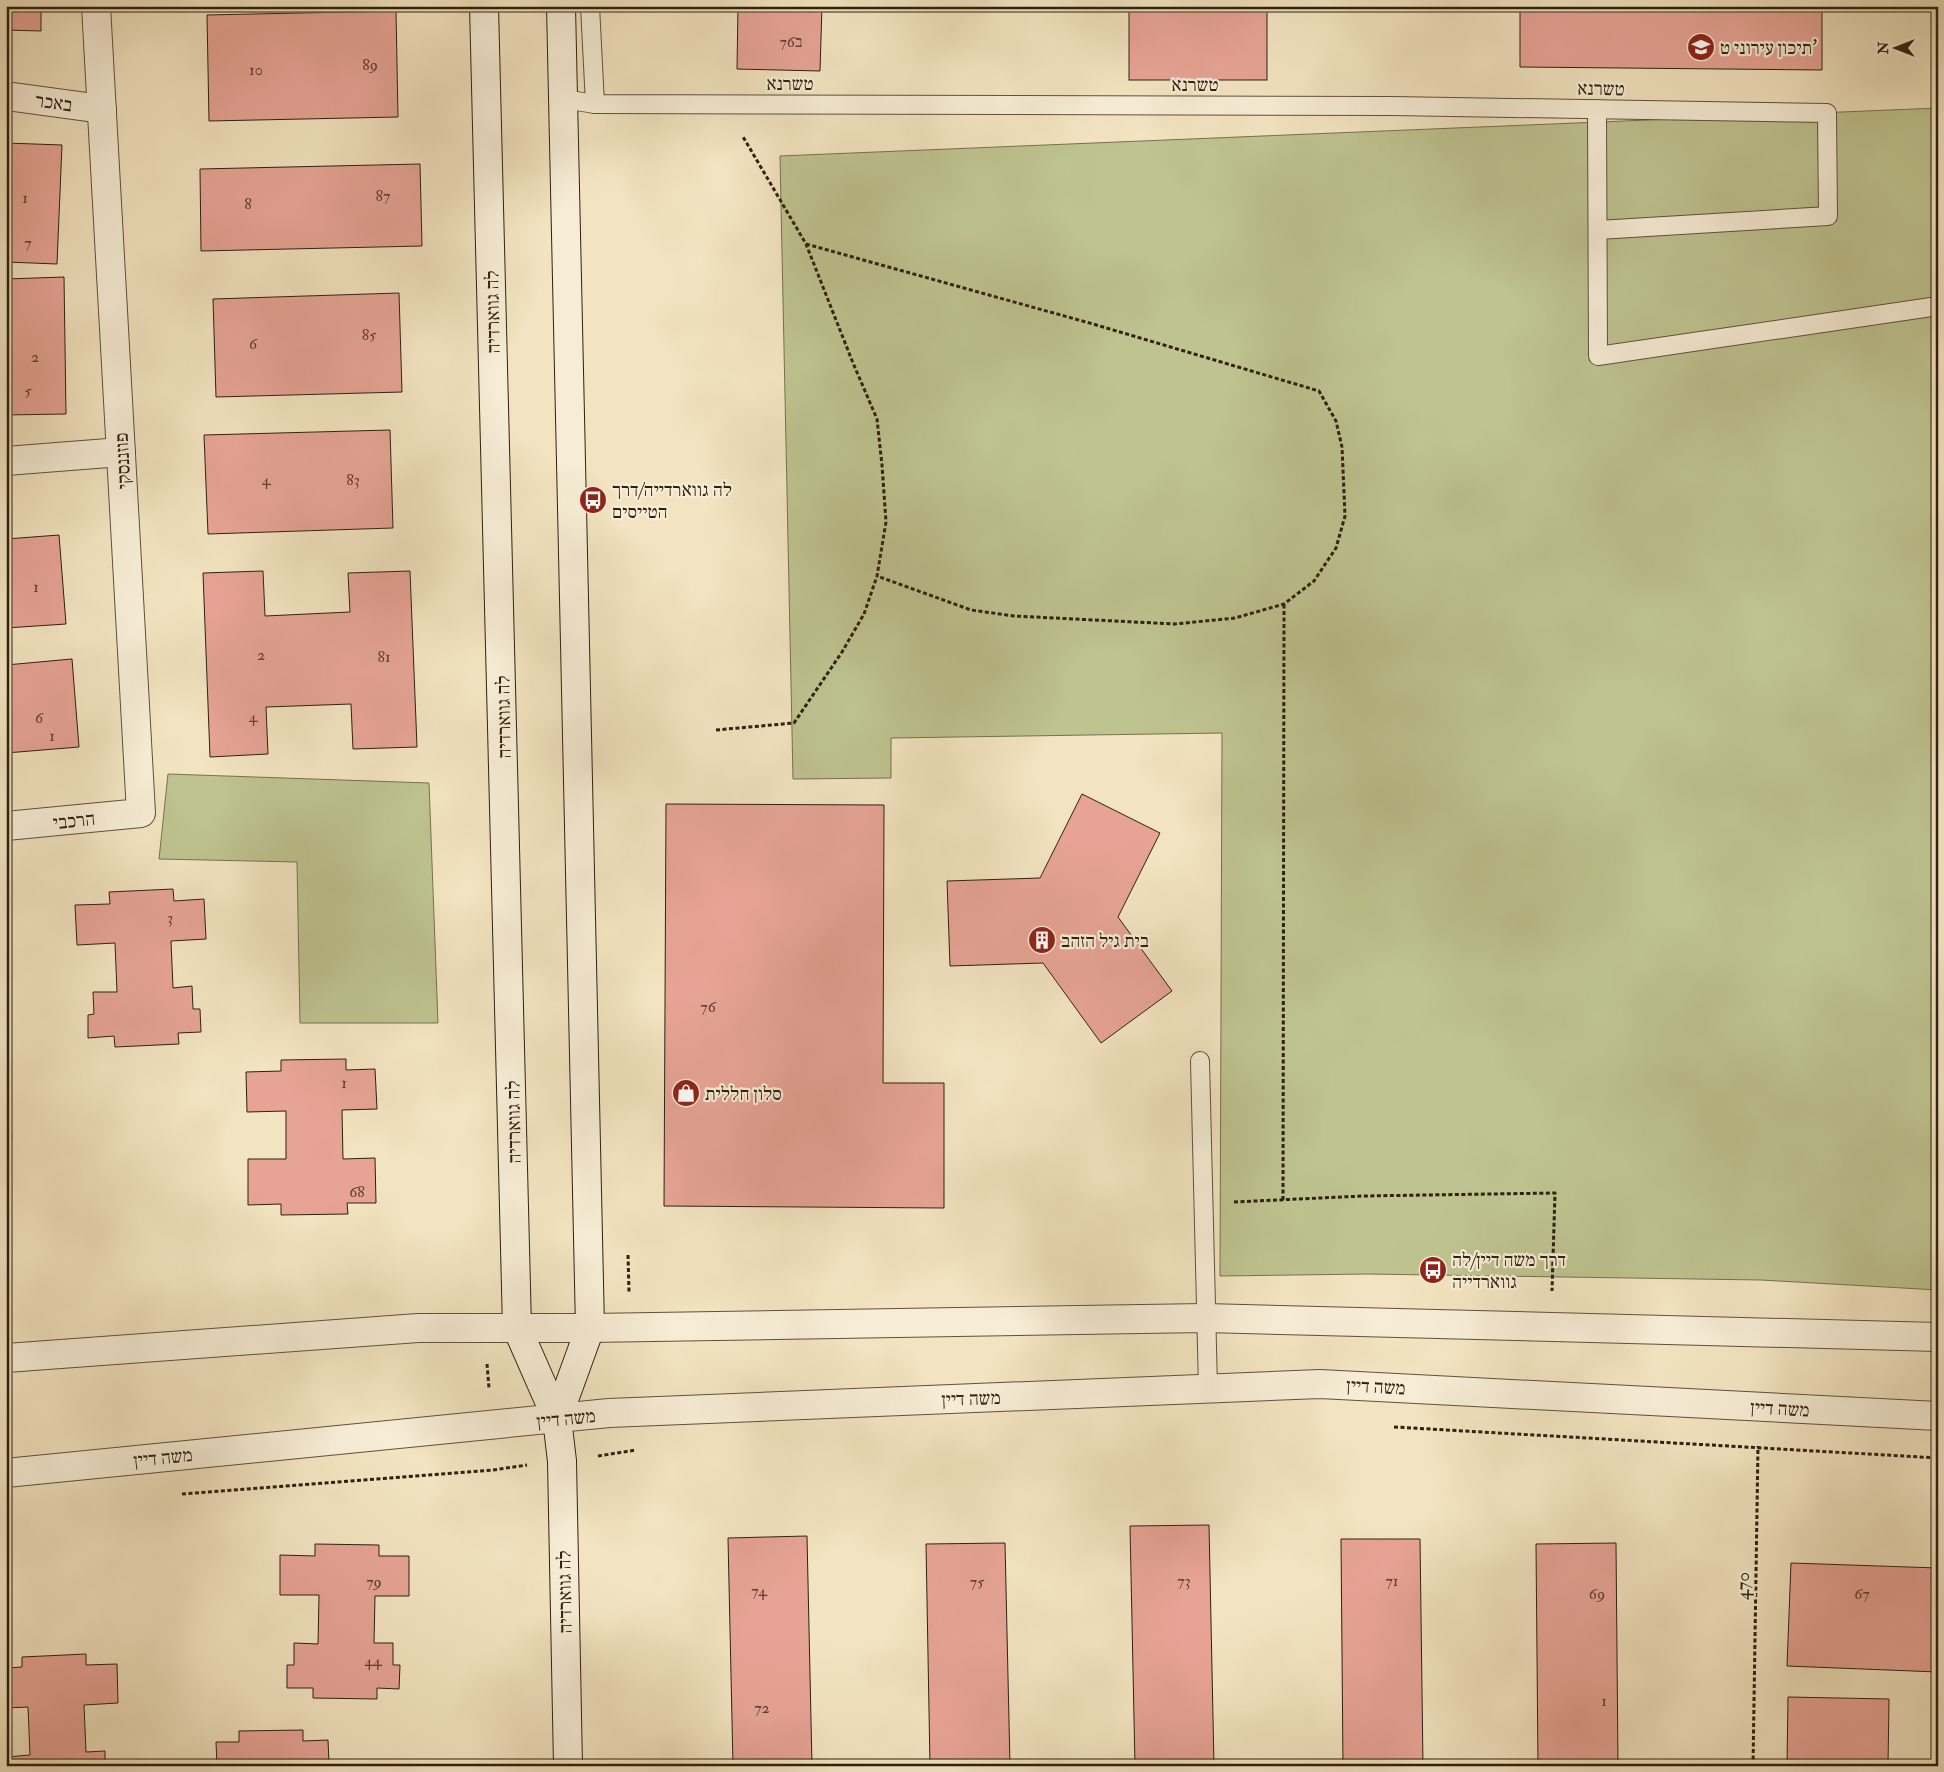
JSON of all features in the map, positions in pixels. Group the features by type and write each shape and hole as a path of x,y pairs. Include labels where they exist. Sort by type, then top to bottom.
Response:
{"street":[{"name":"פוזננסקי","path":"96,6 142,813"},
{"name":"לה גווארדיה","path":"484,6 517,1328 557,1419 562,1461 568,1766"},
{"name":"לה גווארדיה","path":"557,1419 590,1328 561,6"},
{"name":"באכר","path":"6,96 102,109"},
{"path":"6,461 122,452"},
{"name":"הרכבי","path":"6,826 142,813"},
{"path":"6,1358 410,1328 484,1326 590,1328 1205,1318 1938,1337"},
{"name":"משה דיין","path":"6,1473 609,1414 1320,1384 1938,1416"}],"lane":[{"path":"590,6 595,104"},
{"name":"טשרנא","path":"564,99 595,104 1372,106 1827,114 1828,216 1598,230"},
{"path":"1597,109 1598,356 1938,306"},
{"path":"1200,1061 1208,1388"}],"path":[{"path":"716,730 794,723 842,652 864,614 878,576 886,522 878,419 853,363 806,244 724,104"},
{"path":"806,244 1093,324 1319,391 1336,421 1340,438 1345,516 1336,548 1314,580 1284,604 1236,618 1176,624 1014,616 971,610 878,576"},
{"path":"1283,1200 1284,604"},
{"path":"1203,1205 1363,1196 1555,1193 1552,1291"},
{"path":"624,1327 629,1290 628,1255"},
{"path":"484,1326 493,1470"},
{"name":"470","path":"1753,1766 1759,1406"},
{"path":"602,1456 609,1414"},
{"path":"1390,1426 1938,1458"},
{"path":"634,1450 644,1450"},
{"path":"174,1495 470,1472"}],"green space":[{"path":"1938,108 1938,1290 1761,1280 1368,1274 1220,1276 1222,733 891,738 891,778 793,779 780,156"},
{"path":"168,774 429,783 438,1023 300,1023 297,862 159,859"}],"building":[{"path":"6,6 41,6 41,31 6,30"},
{"path":"738,6 822,6 820,71 737,69"},
{"path":"1129,6 1267,6 1267,80 1129,80"},
{"path":"1520,6 1822,6 1822,70 1520,67"},
{"path":"396,11 398,117 209,121 207,15"},
{"path":"6,143 62,145 57,264 6,262"},
{"path":"420,164 422,246 201,251 200,169"},
{"path":"64,277 66,414 6,415 6,279"},
{"path":"399,293 402,392 216,397 213,299"},
{"path":"390,430 393,528 208,534 204,435"},
{"path":"59,535 66,624 6,628 6,539"},
{"path":"263,571 265,616 350,612 348,573 410,571 417,747 353,749 351,704 266,707 268,754 210,757 203,573"},
{"path":"72,659 79,747 6,753 6,665"},
{"name":"בית גיל הזהב","path":"1082,794 1160,833 1118,917 1172,991 1101,1043 1043,963 950,966 947,881 1040,878"},
{"path":"666,804 884,805 883,1083 944,1083 944,1208 664,1206"},
{"path":"173,889 174,901 204,899 206,939 171,941 173,988 192,986 193,1009 200,1009 201,1032 178,1033 179,1044 115,1047 114,1036 88,1038 88,1015 94,1014 93,992 117,992 115,943 77,945 75,905 110,904 109,892"},
{"path":"346,1059 346,1070 375,1069 377,1109 342,1110 343,1159 375,1158 376,1203 347,1203 348,1214 281,1215 281,1204 248,1205 248,1159 286,1159 286,1111 247,1112 246,1072 281,1071 281,1060"},
{"path":"6,1094 9,1094 12,1139 6,1139"},
{"path":"1209,1525 1214,1766 1135,1766 1130,1526"},
{"path":"807,1536 812,1766 733,1766 728,1538"},
{"path":"1341,1539 1420,1539 1423,1766 1343,1766"},
{"path":"1005,1543 1010,1766 930,1766 926,1544"},
{"path":"1616,1543 1618,1766 1538,1766 1536,1544"},
{"path":"315,1544 379,1545 379,1556 409,1556 409,1596 375,1596 374,1643 393,1643 393,1665 400,1665 399,1689 377,1688 377,1699 313,1698 313,1688 287,1688 287,1665 294,1665 294,1643 318,1644 319,1595 280,1595 280,1555 315,1556"},
{"path":"1791,1563 1938,1568 1938,1672 1787,1666"},
{"path":"86,1654 86,1665 117,1664 118,1703 84,1705 86,1752 105,1751 105,1766 6,1766 6,1757 30,1755 28,1707 6,1708 6,1668 22,1667 22,1657"},
{"path":"1788,1697 1889,1699 1888,1766 1787,1766"},
{"path":"303,1730 303,1741 328,1740 329,1763 323,1763 323,1766 217,1766 216,1742 239,1742 239,1731"}],"place":[{"name":"תיכון עירוני ט'","path":"1701,47"},
{"name":"לה גווארדייה/דרך הטייסים","path":"593,500"},
{"name":"בית גיל הזהב","path":"1042,940"},
{"name":"סלון חללית","path":"686,1093"},
{"name":"דרך משה דיין/לה גווארדייה","path":"1433,1270"}]}
